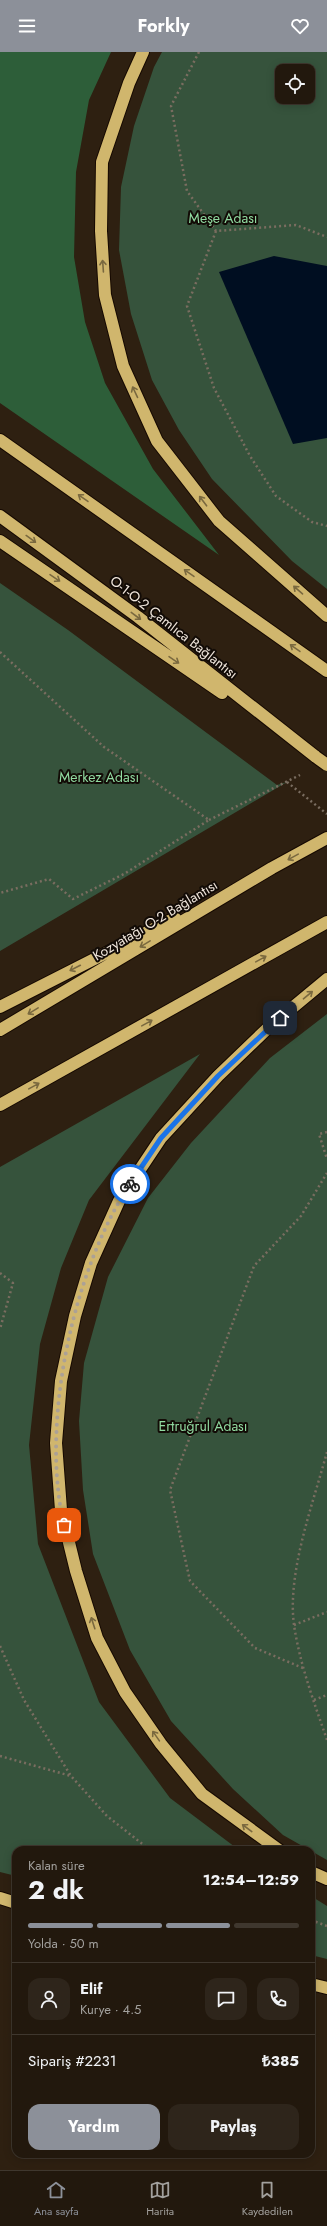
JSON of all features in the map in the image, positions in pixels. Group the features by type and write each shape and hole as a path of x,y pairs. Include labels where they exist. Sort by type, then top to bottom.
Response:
{"highway":[{"path":"143,52 129,83 102,162 101,231 105,295 123,366 157,441 219,521 327,616"},
{"path":"0,440 327,671"},
{"name":"O-1-O-2 Çamlıca Bağlantısı","path":"0,516 138,617 327,765"},
{"path":"0,541 316,757"},
{"name":"Kozyatağı O-2 Bağlantısı","path":"0,1030 272,868 327,838"},
{"path":"0,1007 272,868"},
{"path":"0,1105 327,922"},
{"path":"274,1846 202,1794 161,1744 125,1692 97,1638 76,1571 61,1510 56,1443 61,1381 75,1316 91,1263 119,1201 161,1138 218,1076 268,1028 327,979"},
{"path":"315,1874 327,1879"},
{"path":"0,1898 12,1902"},
{"path":"315,1985 327,1988"}],"path":[{"path":"198,52 171,106 188,191 216,231"},
{"path":"216,231 296,226 327,237"},
{"path":"216,231 187,306 214,388 250,456 276,496 312,522 327,526"},
{"path":"0,652 104,747 209,820"},
{"path":"0,893 49,879 73,899 124,874 209,820 287,782 327,814"},
{"path":"327,1132 319,1134 327,1159"},
{"path":"303,1668 256,1648 190,1580 170,1490 254,1266 301,1216 327,1173"},
{"path":"0,1273 13,1283 0,1329"},
{"path":"327,1452 298,1559 294,1590 294,1624 303,1668 327,1740"},
{"path":"294,1624 327,1612"},
{"path":"0,1646 24,1700 71,1776 107,1816 145,1846"},
{"path":"314,1700 327,1695"},
{"path":"0,1756 71,1776"},
{"path":"315,1922 327,1926"}],"green space":[{"path":"0,52 111,52 89,100 76,172 74,257 85,322 105,383 153,469 219,555 0,403"},
{"name":"Meşe Adası","path":"162,52 327,52 327,589 292,561 212,479 179,430 152,380 131,314 119,250 121,187 134,126 154,67"},
{"name":"Merkez Adası","path":"0,583 68,630 277,785 287,782 0,951"},
{"name":"Ertruğrul Adası","path":"327,1014 327,1860 315,1853 315,1846 302,1846 283,1835 233,1789 171,1721 130,1650 93,1554 83,1490 79,1421 84,1363 108,1277 148,1198 191,1143 270,1058"},
{"path":"200,1054 89,1200 61,1268 40,1344 29,1445 38,1544 99,1702 170,1798 234,1846 12,1846 12,1875 0,1872 0,1167"},
{"path":"315,1898 327,1906 327,1959 315,1956"}],"water":[{"path":"274,256 327,266 327,438 293,444 219,272"}],"way so far":[{"path":"64,1525 61,1510 56,1443 61,1381 75,1316 91,1263 119,1201 130,1184"}],"route":[{"path":"130,1184 161,1138 218,1076 280,1018"}]}
